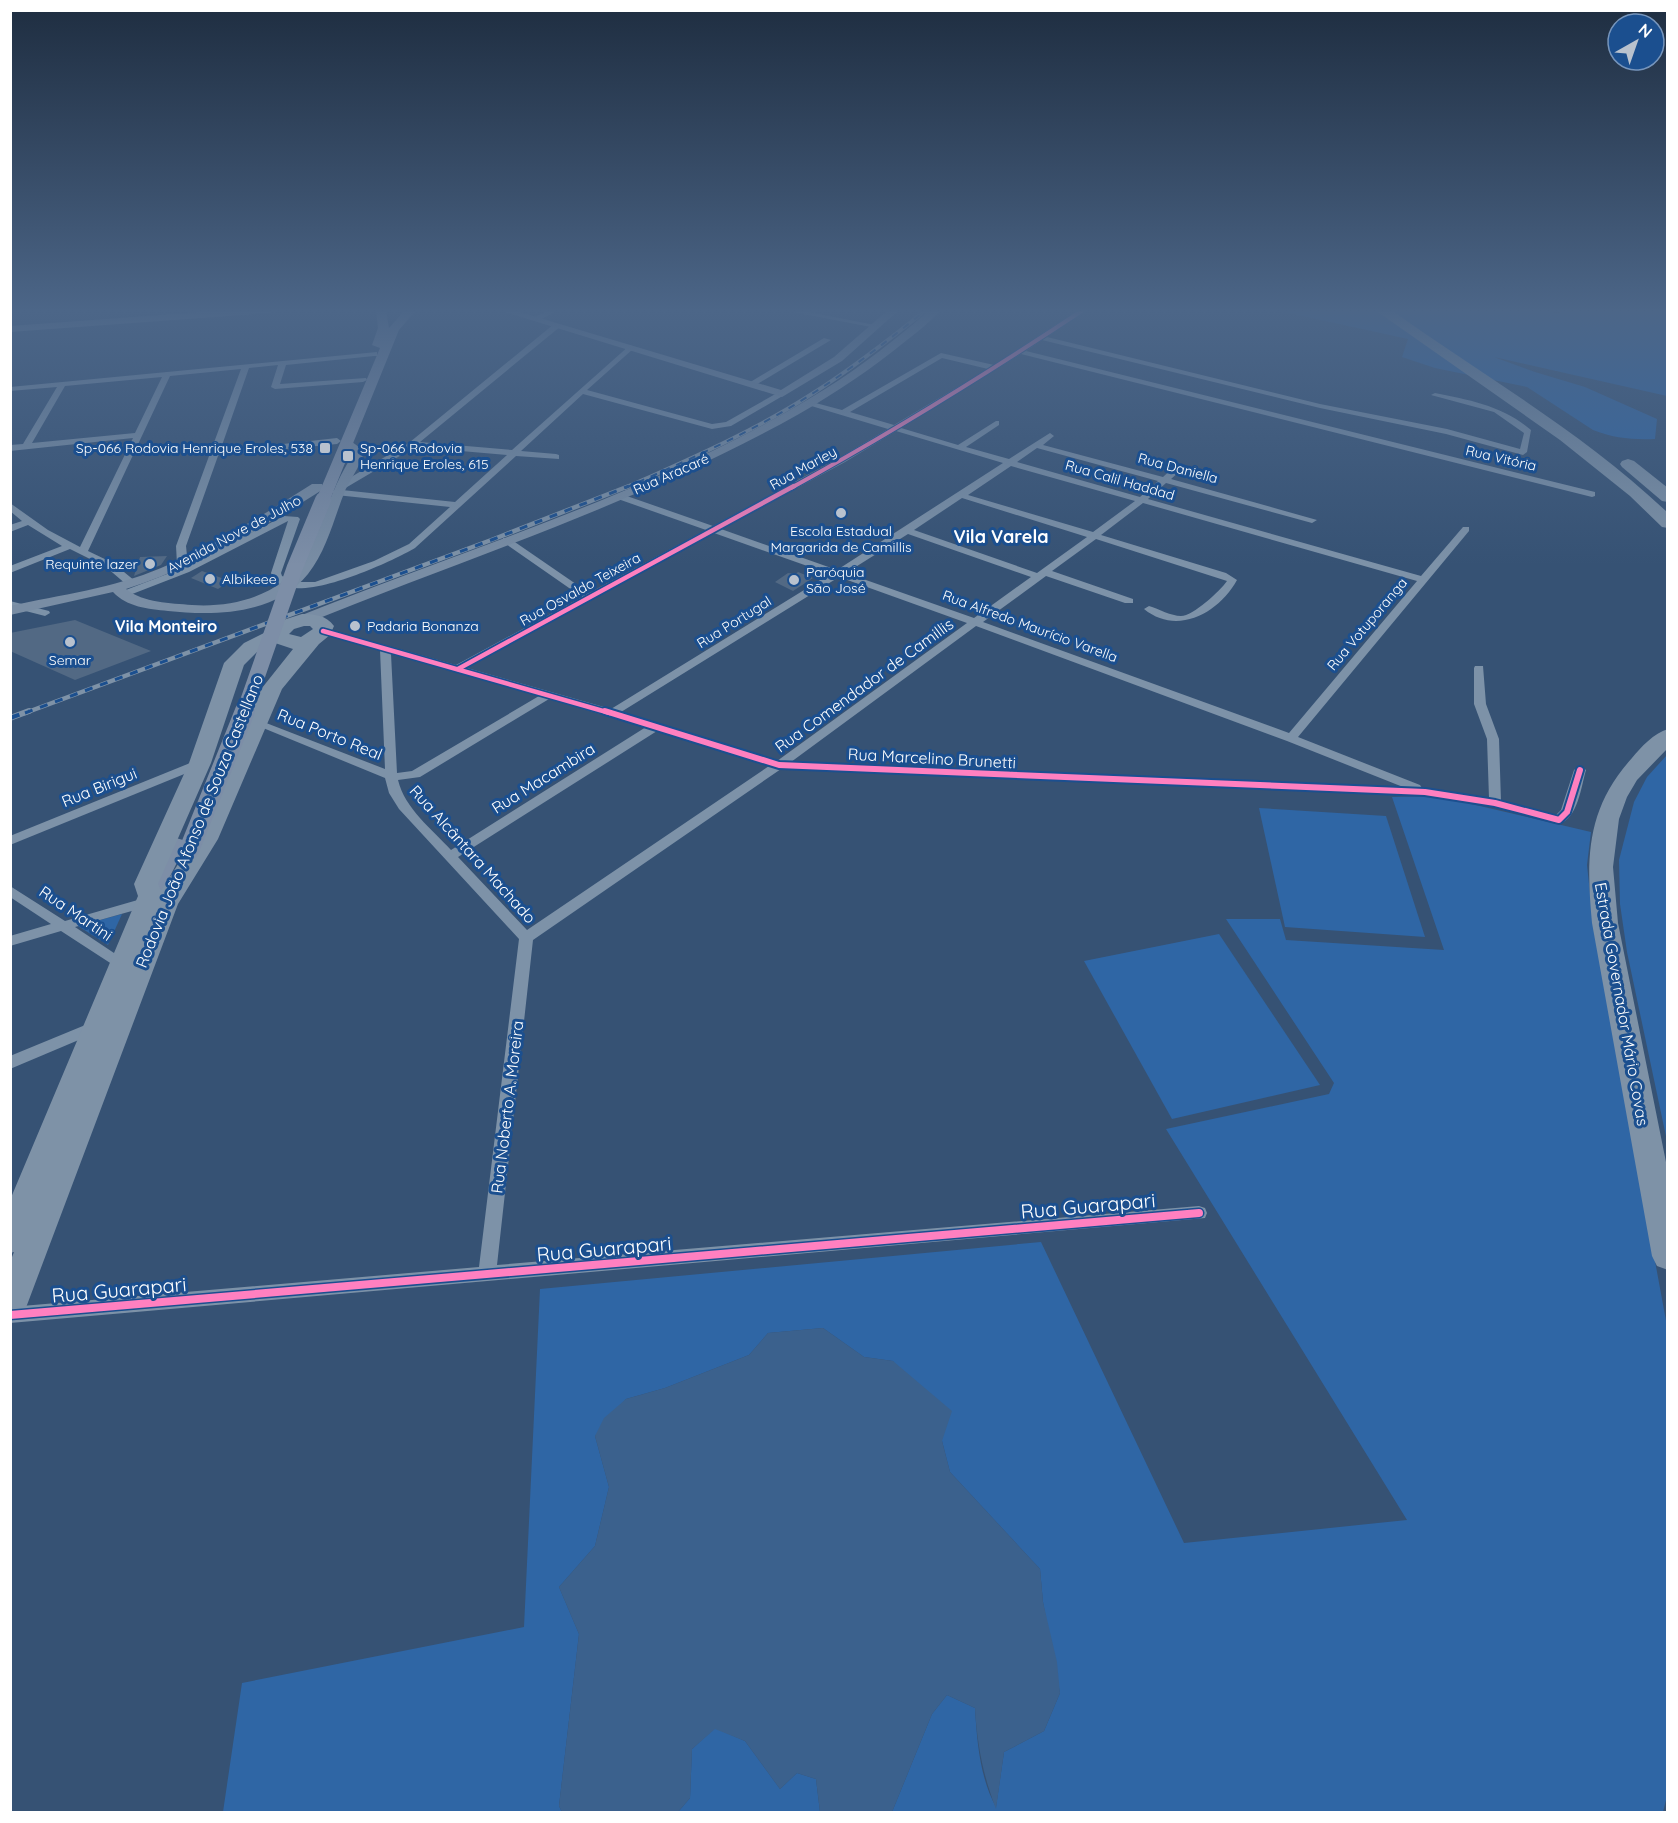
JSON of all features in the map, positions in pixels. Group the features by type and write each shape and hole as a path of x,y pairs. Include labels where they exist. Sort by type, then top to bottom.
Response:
{"highway":[{"path":"1506,395 1561,433 1629,485 1668,523"},
{"path":"1529,395 1607,448 1668,496"},
{"path":"287,625 315,630 272,688 206,839 157,896 146,889 146,884 200,763 234,663 251,647 279,633 287,625"},
{"name":"Estrada Governador Mário Covas","path":"1668,736 1637,763 1616,794 1601,844 1600,879 1605,923 1668,1256"},
{"name":"Rodovia João Afonso de Souza Castellano","path":"10,1239 121,965 157,896"},
{"name":"Rodovia João Afonso de Souza Castellano","path":"10,1305 157,896"}],"main road":[{"name":"Rodovia João Afonso de Souza Castellano","path":"157,896 183,848 235,739 295,567 325,494 358,395"},
{"name":"Rodovia João Afonso de Souza Castellano","path":"342,442 363,395"}],"street":[{"path":"26,446 56,395"},
{"path":"83,552 157,395"},
{"path":"184,567 181,546 235,395"},
{"path":"325,494 413,444 473,395"},
{"path":"288,584 312,586 398,556 458,505 577,395"},
{"path":"596,395 699,424 722,426 780,395"},
{"name":"Rua Aracaré","path":"315,630 380,588 621,497 723,451 822,395"},
{"path":"843,412 872,395"},
{"name":"Rua Marley","path":"713,530 950,395"},
{"name":"Rua Vitória","path":"1212,395 1516,463 1592,494"},
{"path":"1275,395 1447,432 1516,463 1528,432 1517,421 1483,405 1435,395"},
{"name":"Rua Calil Haddad","path":"811,403 1010,463 1423,580"},
{"path":"959,448 996,423"},
{"path":"10,448 137,435"},
{"name":"Rua Portugal","path":"612,713 908,531 1050,436"},
{"path":"10,506 27,522 118,570 123,589 138,602 205,610 233,607 262,600 300,575 309,561 325,494 359,453 342,442 213,454"},
{"path":"413,444 556,457"},
{"name":"Rua Daniella","path":"1035,445 1312,519"},
{"name":"Rua Comendador de Camillis","path":"526,938 779,765 1094,536 1142,500 1178,468"},
{"path":"325,494 458,505"},
{"name":"Avenida Nove de Julho","path":"184,567 286,509 325,494"},
{"path":"960,495 1231,578 1231,583 1195,617 1180,619 1149,609"},
{"name":"Rua Alfredo Maurício Varella","path":"621,497 839,573 1291,738 1425,792"},
{"name":"Avenida Nove de Julho","path":"10,620 45,613 184,567 287,518 295,519 276,573 277,578 288,584"},
{"path":"10,529 27,522"},
{"name":"Rua Votuporanga","path":"1291,738 1466,529"},
{"name":"Rua Osvaldo Teixeira","path":"458,669 713,530"},
{"path":"908,531 1129,601"},
{"path":"506,540 588,597"},
{"path":"10,570 70,546"},
{"name":"Rua Aracaré","path":"315,630 361,604 380,588"},
{"name":"Avenida Nove de Julho","path":"15,608 123,589"},
{"path":"15,608 45,613"},
{"name":"Rua Marcelino Brunetti","path":"315,630 612,713 779,765 1425,792 1495,803 1555,820 1562,820 1568,812 1580,770"},
{"name":"Rua Alcântara Machado","path":"385,649 391,776 395,793 403,806 449,857 526,938"},
{"path":"1479,668 1482,712 1493,739 1495,803"},
{"path":"391,776 403,777 416,774 546,696"},
{"name":"Rua Porto Real","path":"257,723 391,776"},
{"name":"Rua Macambira","path":"449,857 655,727"},
{"name":"Rua Birigui","path":"10,841 200,763"},
{"name":"Rua Martini","path":"10,890 121,965"},
{"path":"10,941 157,896"},
{"name":"Rua Noberto A. Moreira","path":"487,1275 526,938"},
{"path":"10,1063 95,1028"},
{"name":"Rua Guarapari","path":"10,1315 1199,1213"}],"shaded area":[{"path":"1539,395 1603,395 1657,419 1655,439 1616,437 1593,430"},
{"path":"1667,755 1667,1141 1627,952 1620,904 1619,860 1634,802 1647,777"},
{"path":"1437,796 1591,832 1587,865 1594,931 1667,1326 1668,1792 1663,1812 892,1812 932,1714 947,1695 975,1708 978,1747 983,1772 996,1807 1004,1752 1044,1731 1060,1693 1043,1602 1040,1569 950,1472 942,1441 893,1361 864,1357 823,1328 768,1333 749,1355 665,1388 626,1399 595,1436 609,1487 595,1546 559,1587 579,1634 559,1806 562,1812 223,1812 242,1683 524,1627 540,1289 1041,1242 1184,1543 1407,1520 1166,1129 1329,1094 1334,1083 1226,919 1280,919 1286,940 1444,950 1392,797"},
{"path":"1259,808 1386,816 1425,937 1285,927"},
{"path":"122,914 108,945 78,926"},
{"path":"1219,934 1320,1085 1172,1119 1084,961"},
{"path":"823,1328 864,1357 893,1361 952,1411 942,1441 950,1472 1040,1569 1043,1602 1057,1662 1060,1693 1044,1731 1004,1752 996,1809 981,1759 975,1708 947,1695 932,1714 892,1812 820,1812 816,1779 797,1773 780,1789 745,1741 715,1729 692,1749 690,1798 678,1812 562,1812 559,1806 579,1634 559,1587 595,1546 609,1487 595,1436 604,1418 626,1399 665,1388 749,1355 768,1333"},
{"path":"715,1728 745,1741 780,1789 797,1773 816,1779 820,1812 678,1812 690,1798 692,1749"}],"building":[{"name":"Requinte lazer","path":"167,556 161,565 134,576 140,557"},
{"name":"Albikeee","path":"202,571 230,581 218,589 191,578"},
{"name":"Paróquia São José","path":"798,572 813,578 793,591 775,582 788,573"},
{"name":"Semar","path":"75,620 151,651 75,680 10,651 10,633"}],"railway":[{"path":"625,488 722,444 809,395"},
{"path":"25,713 494,539 629,486"},
{"path":"10,718 29,711"}],"cycle path":[{"path":"458,669 842,460 950,395"},
{"path":"323,631 612,713 779,765 1425,792 1495,803 1559,820 1567,812 1580,770"},
{"path":"10,1315 1199,1213"}],"place":[{"name":"Sp-066 Rodovia Henrique Eroles, 538","path":"325,448"},
{"name":"Sp-066 Rodovia Henrique Eroles, 615","path":"348,456"},
{"name":"Escola Estadual Margarida de Camillis","path":"841,513"},
{"name":"Requinte lazer","path":"150,564"},
{"name":"Albikeee","path":"210,579"},
{"name":"Paróquia São José","path":"794,580"},
{"name":"Padaria Bonanza","path":"355,626"},
{"name":"Semar","path":"70,642"}],"district":[{"name":"Vila Varela","path":"1001,537"},
{"name":"Vila Monteiro","path":"166,626"}]}
